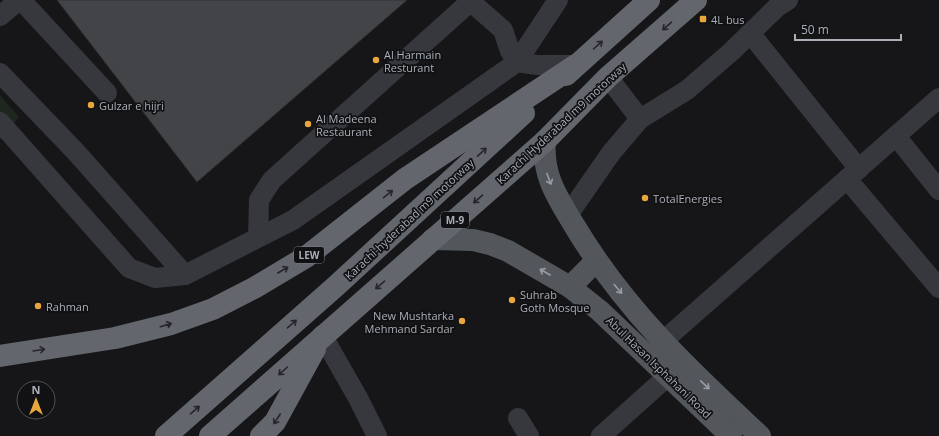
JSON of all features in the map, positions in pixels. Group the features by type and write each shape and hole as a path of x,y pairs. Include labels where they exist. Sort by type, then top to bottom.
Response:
{"highway":[{"name":"Karachi-hyderabad m9 motorway","path":"166,436 336,286 576,65 649,0"},
{"name":"Karachi Hyderabad m9 motorway","path":"210,436 322,335 545,141 608,77 696,0"},
{"name":"LEW","path":"0,356 115,338 171,324 213,309 254,288 306,257 406,179 576,65"},
{"path":"261,436 275,422 322,335"}],"main road":[{"name":"Abul Hasan Isphahani Road","path":"545,141 544,165 548,177 568,215 596,261 662,342 760,436"},
{"name":"Abul Hasan Isphahani Road","path":"433,239 473,240 490,244 508,252 570,287 600,311 731,436"},
{"path":"570,287 596,261"}],"street":[{"path":"0,16 20,0 106,93"},
{"path":"3,131 129,268 155,278 185,275 293,220 517,62 558,0"},
{"path":"568,215 611,153 640,119 687,90 732,51 777,7 788,0"},
{"path":"258,237 259,200 272,180 471,1 503,30 510,51 517,62 537,65 576,65"},
{"path":"750,33 853,174 939,288"},
{"path":"0,73 74,151 185,275"},
{"path":"608,77 640,119"},
{"path":"662,342 939,98"},
{"path":"896,136 939,190"},
{"path":"322,335 358,398 377,436"},
{"path":"601,436 668,376"},
{"path":"518,418 529,436"}],"shaded area":[{"path":"0,95 19,117 0,140"}],"building":[{"path":"57,0 407,0 197,182"}],"place":[{"name":"4L bus","path":"703,19"},
{"name":"Al Harmain Resturant","path":"376,60"},
{"name":"Gulzar e hijri","path":"91,105"},
{"name":"Al Madeena Restaurant","path":"308,124"},
{"name":"TotalEnergies","path":"645,198"},
{"name":"Suhrab Goth Mosque","path":"512,300"},
{"name":"Rahman","path":"38,306"},
{"name":"New Mushtarka Mehmand Sardar","path":"462,321"}]}
